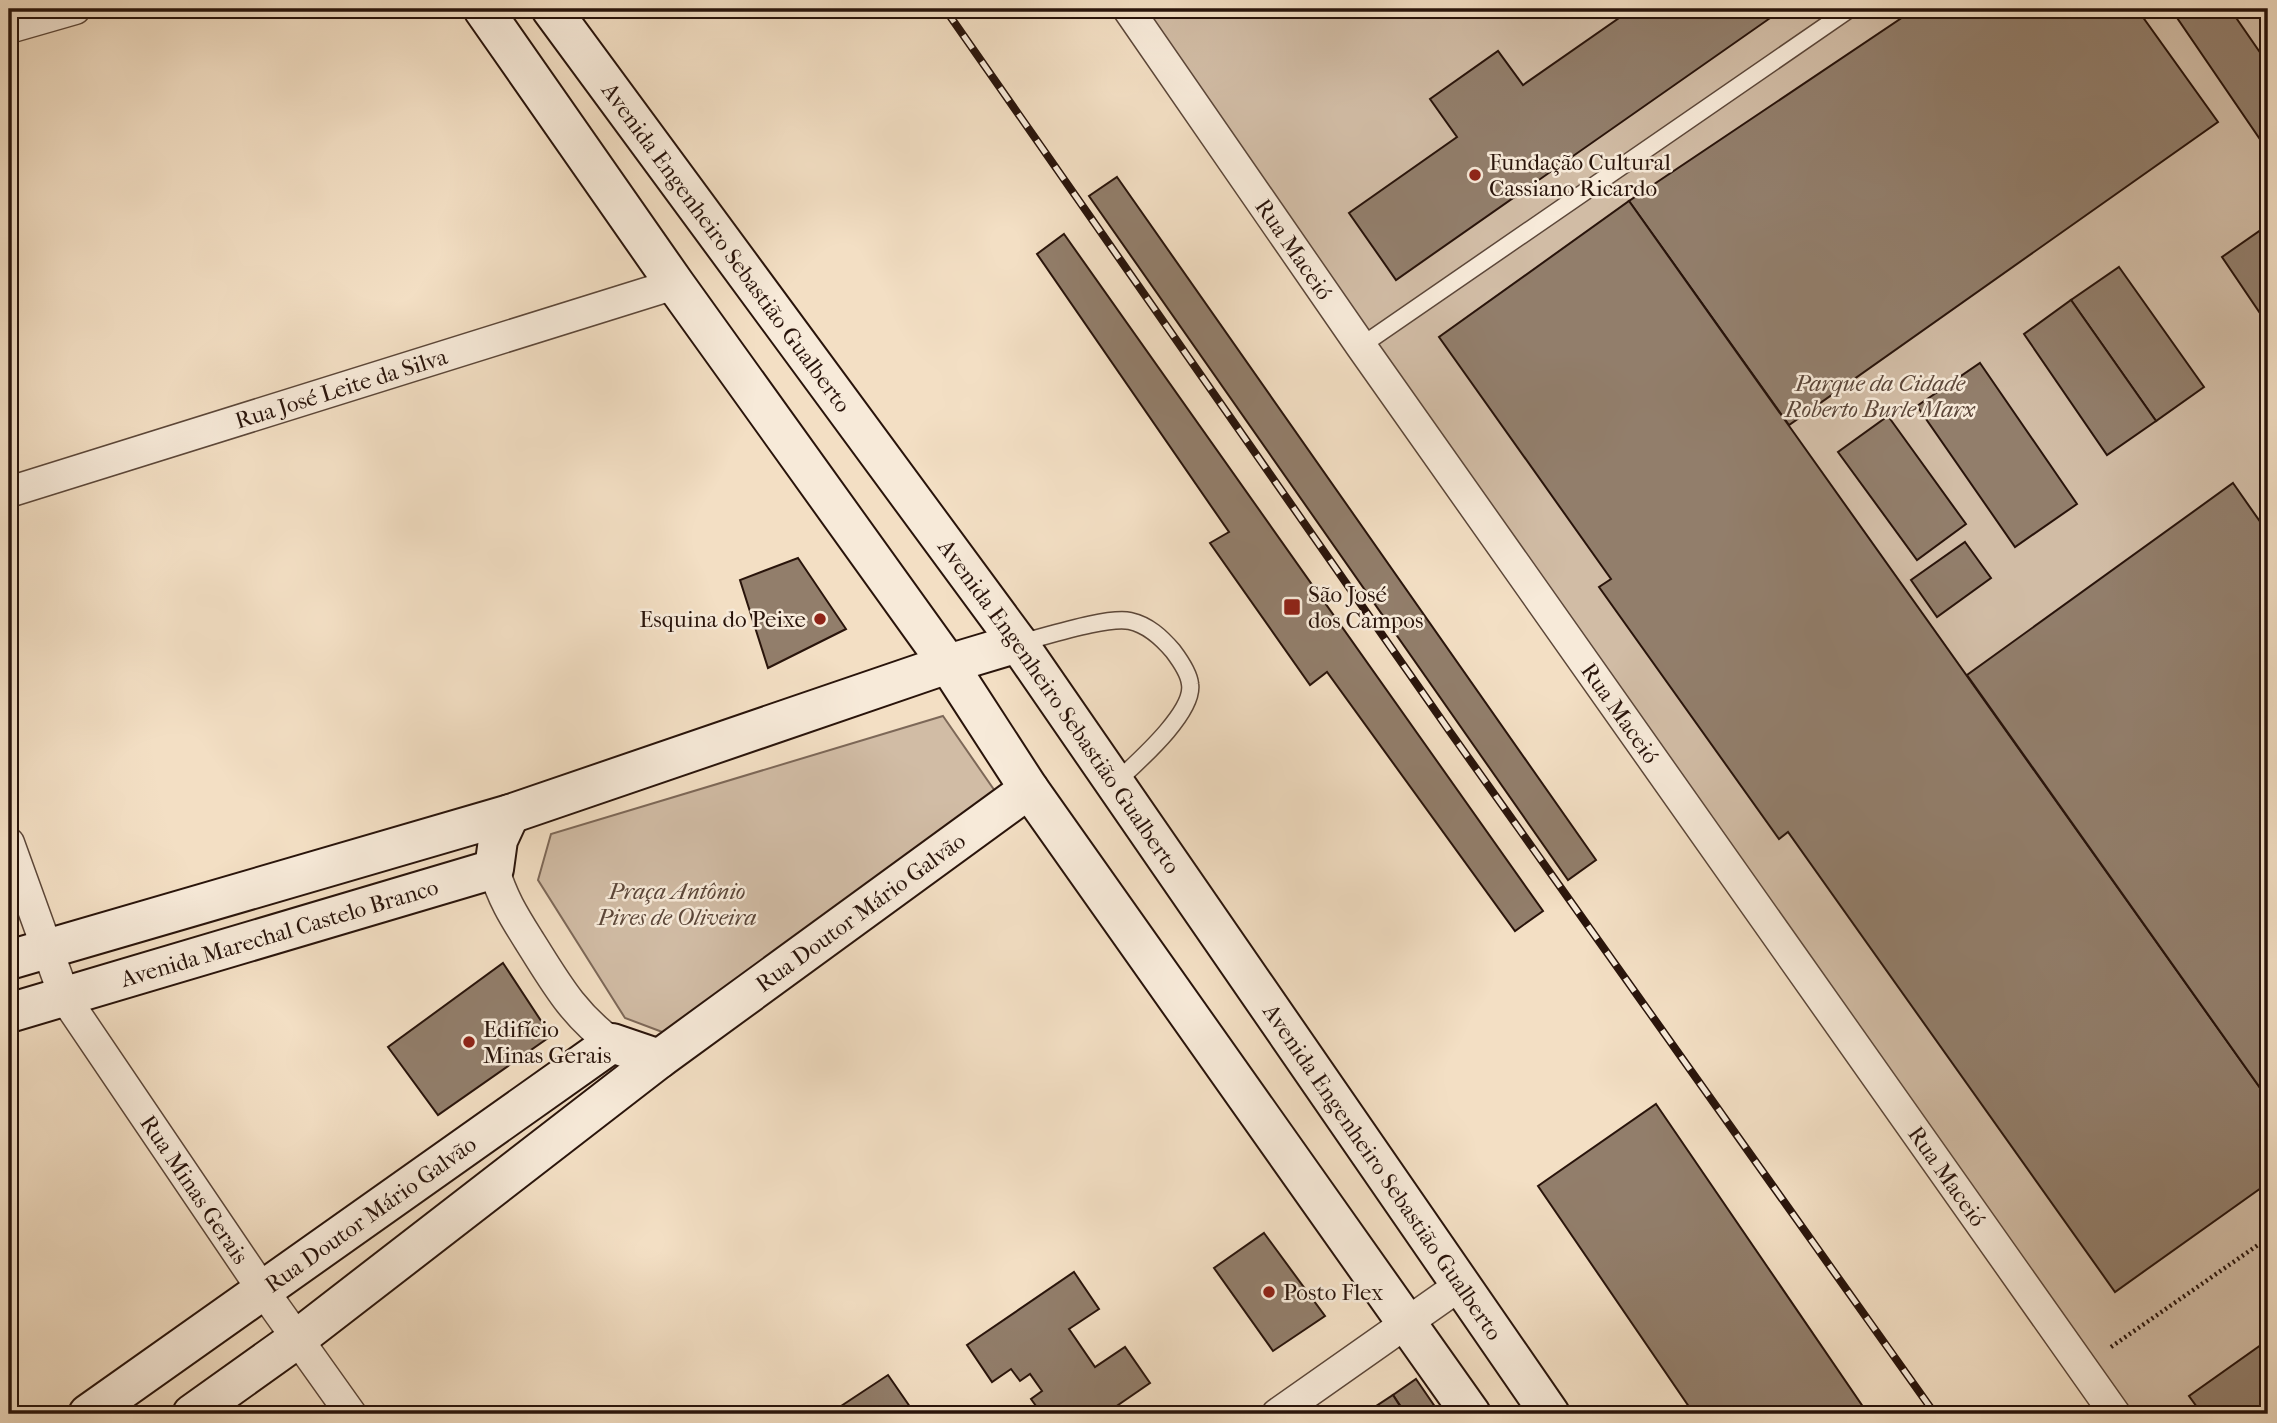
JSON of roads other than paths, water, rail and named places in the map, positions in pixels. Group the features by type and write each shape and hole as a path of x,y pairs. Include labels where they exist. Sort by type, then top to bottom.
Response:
{"main road":[{"path":"483,9 948,664 1029,789 1471,1414"},
{"name":"Avenida Engenheiro Sebastião Gualberto","path":"551,9 1018,643 1459,1286 1550,1414"},
{"path":"9,960 510,814 948,664 1018,643"},
{"name":"Rua Doutor Mário Galvão","path":"192,1414 297,1339 659,1059 1029,789"},
{"path":"494,869 498,840 510,814"},
{"name":"Avenida Marechal Castelo Branco","path":"9,1013 494,869"},
{"path":"612,1043 659,1059"},
{"name":"Rua Doutor Mário Galvão","path":"88,1414 612,1043"}],"street":[{"path":"9,28 75,9"},
{"name":"Rua Maceió","path":"1128,9 1361,346 2115,1414"},
{"name":"Rua José Leite da Silva","path":"9,492 676,284"},
{"name":"Rua Minas Gerais","path":"9,843 65,998 262,1289 351,1414"},
{"path":"494,869 502,897 559,991 574,1010 612,1043"},
{"path":"1277,1414 1459,1286"}],"lane":[{"path":"1361,346 1850,9"},
{"path":"1018,643 1129,620 1159,634 1178,657 1191,685 1186,703 1174,723 1114,784"}],"railway":[{"path":"945,9 1448,729 1935,1414"}],"place":[{"name":"Fundação Cultural Cassiano Ricardo","path":"1475,175"},
{"name":"São José dos Campos","path":"1292,607"},
{"name":"Esquina do Peixe","path":"820,619"},
{"name":"Edifício Minas Gerais","path":"469,1042"},
{"name":"Posto Flex","path":"1269,1292"}],"park label":[{"name":"Parque da Cidade Roberto Burle Marx","path":"1880,396"},
{"name":"Praça Antônio Pires de Oliveira","path":"677,904"}]}
